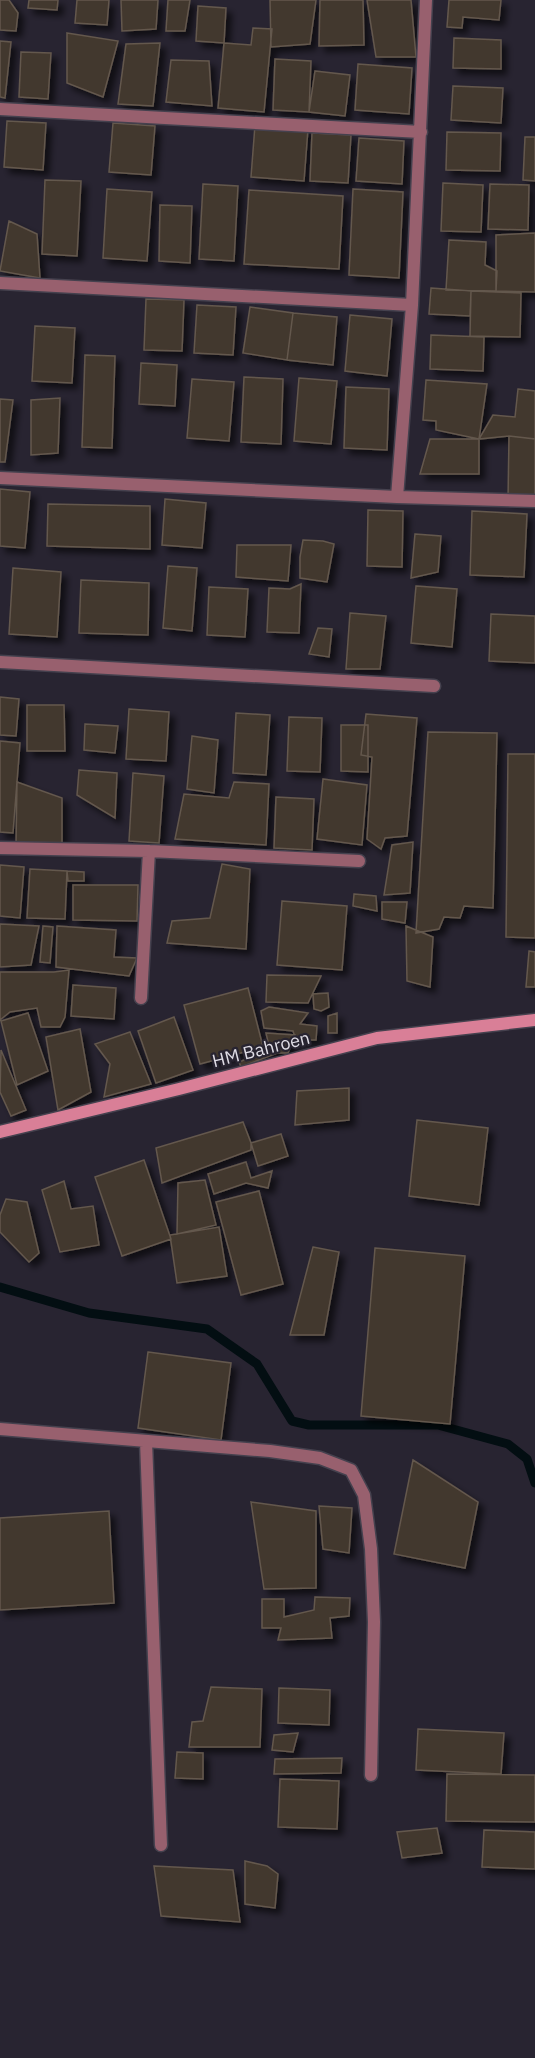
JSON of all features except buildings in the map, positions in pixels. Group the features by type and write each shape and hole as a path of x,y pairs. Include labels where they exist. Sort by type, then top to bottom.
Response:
{"street":[{"path":"397,497 412,305 426,0"},
{"path":"0,109 421,132"},
{"path":"0,283 412,305"},
{"path":"0,478 397,497 535,501"},
{"path":"0,662 434,686"},
{"path":"0,848 149,851 359,861"},
{"path":"141,998 149,851"},
{"name":"HM Bahroen","path":"0,1132 376,1038 535,1020"},
{"path":"0,1429 270,1450 320,1458 351,1470 364,1495 371,1549 374,1622 371,1775"},
{"path":"146,1441 161,1845"}],"waterway":[{"path":"0,1287 89,1313 207,1329 257,1364 292,1421 309,1425 438,1425 508,1444 527,1459 535,1483"}]}
